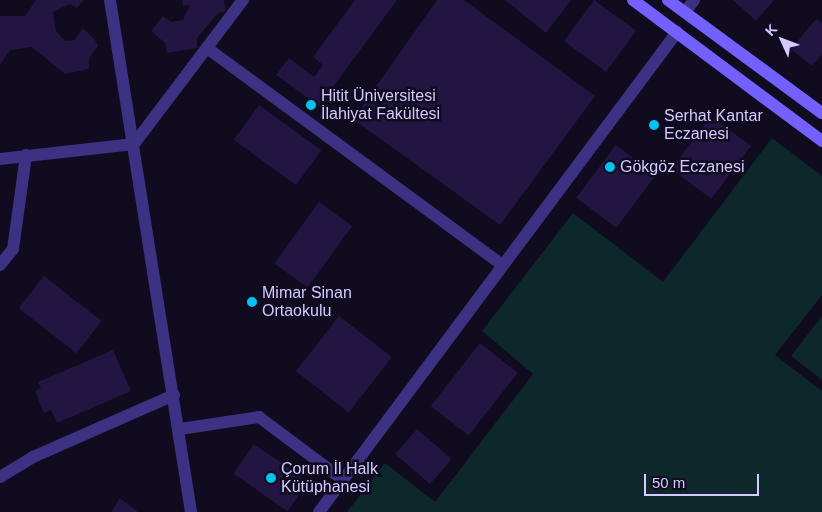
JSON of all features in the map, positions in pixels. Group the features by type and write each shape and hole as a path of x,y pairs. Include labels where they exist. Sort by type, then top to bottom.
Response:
{"main road":[{"path":"633,0 822,141"},
{"path":"668,0 822,113"}],"street":[{"path":"110,0 180,429 191,512"},
{"path":"0,159 134,144 243,0"},
{"path":"685,12 694,0"},
{"path":"319,512 677,32"},
{"path":"207,48 502,265"},
{"path":"0,265 13,249 26,155"},
{"path":"0,477 34,457 174,395"},
{"path":"180,429 259,417 342,479"}],"green space":[{"path":"772,138 822,176 822,295 775,355 822,391 822,512 347,512 385,463 435,502 533,374 482,331 573,213 663,282"},
{"path":"822,316 822,380 791,356"}],"building":[{"path":"36,0 84,0 77,8 70,4 53,12 56,31 65,41 75,40 83,28 95,40 98,46 89,58 89,69 65,74 32,47 10,50 0,65 0,16 25,16"},
{"path":"182,0 224,0 226,11 218,13 197,38 197,48 167,53 165,43 151,31 163,16 171,22 183,20 190,5 183,6"},
{"path":"355,0 397,0 319,106 276,75 289,58 314,77 323,65 313,57"},
{"path":"437,0 464,0 595,96 500,225 353,119"},
{"path":"505,0 571,0 546,33"},
{"path":"594,0 636,31 606,72 564,41"},
{"path":"733,0 774,0 756,21"},
{"path":"816,19 822,23 822,54 812,66 791,49"},
{"path":"259,105 321,150 296,185 234,140"},
{"path":"711,116 751,146 711,199 671,169"},
{"path":"616,145 656,175 616,228 576,198"},
{"path":"319,202 352,226 307,288 274,263"},
{"path":"44,276 102,321 76,353 19,308"},
{"path":"339,316 392,357 349,412 296,371"},
{"path":"480,343 518,373 469,436 431,406"},
{"path":"113,350 131,391 57,423 51,410 44,413 35,391 41,388 38,382"},
{"path":"417,429 452,459 430,484 395,454"},
{"name":"Çorum İl Halk Kütüphanesi","path":"254,444 308,482 287,511 233,473"},
{"path":"120,498 138,512 111,512"}],"place":[{"name":"Hitit Üniversitesi İlahiyat Fakültesi","path":"311,105"},
{"name":"Serhat Kantar Eczanesi","path":"654,125"},
{"name":"Gökgöz Eczanesi","path":"610,167"},
{"name":"Mimar Sinan Ortaokulu","path":"252,302"},
{"name":"Çorum İl Halk Kütüphanesi","path":"271,478"}]}
